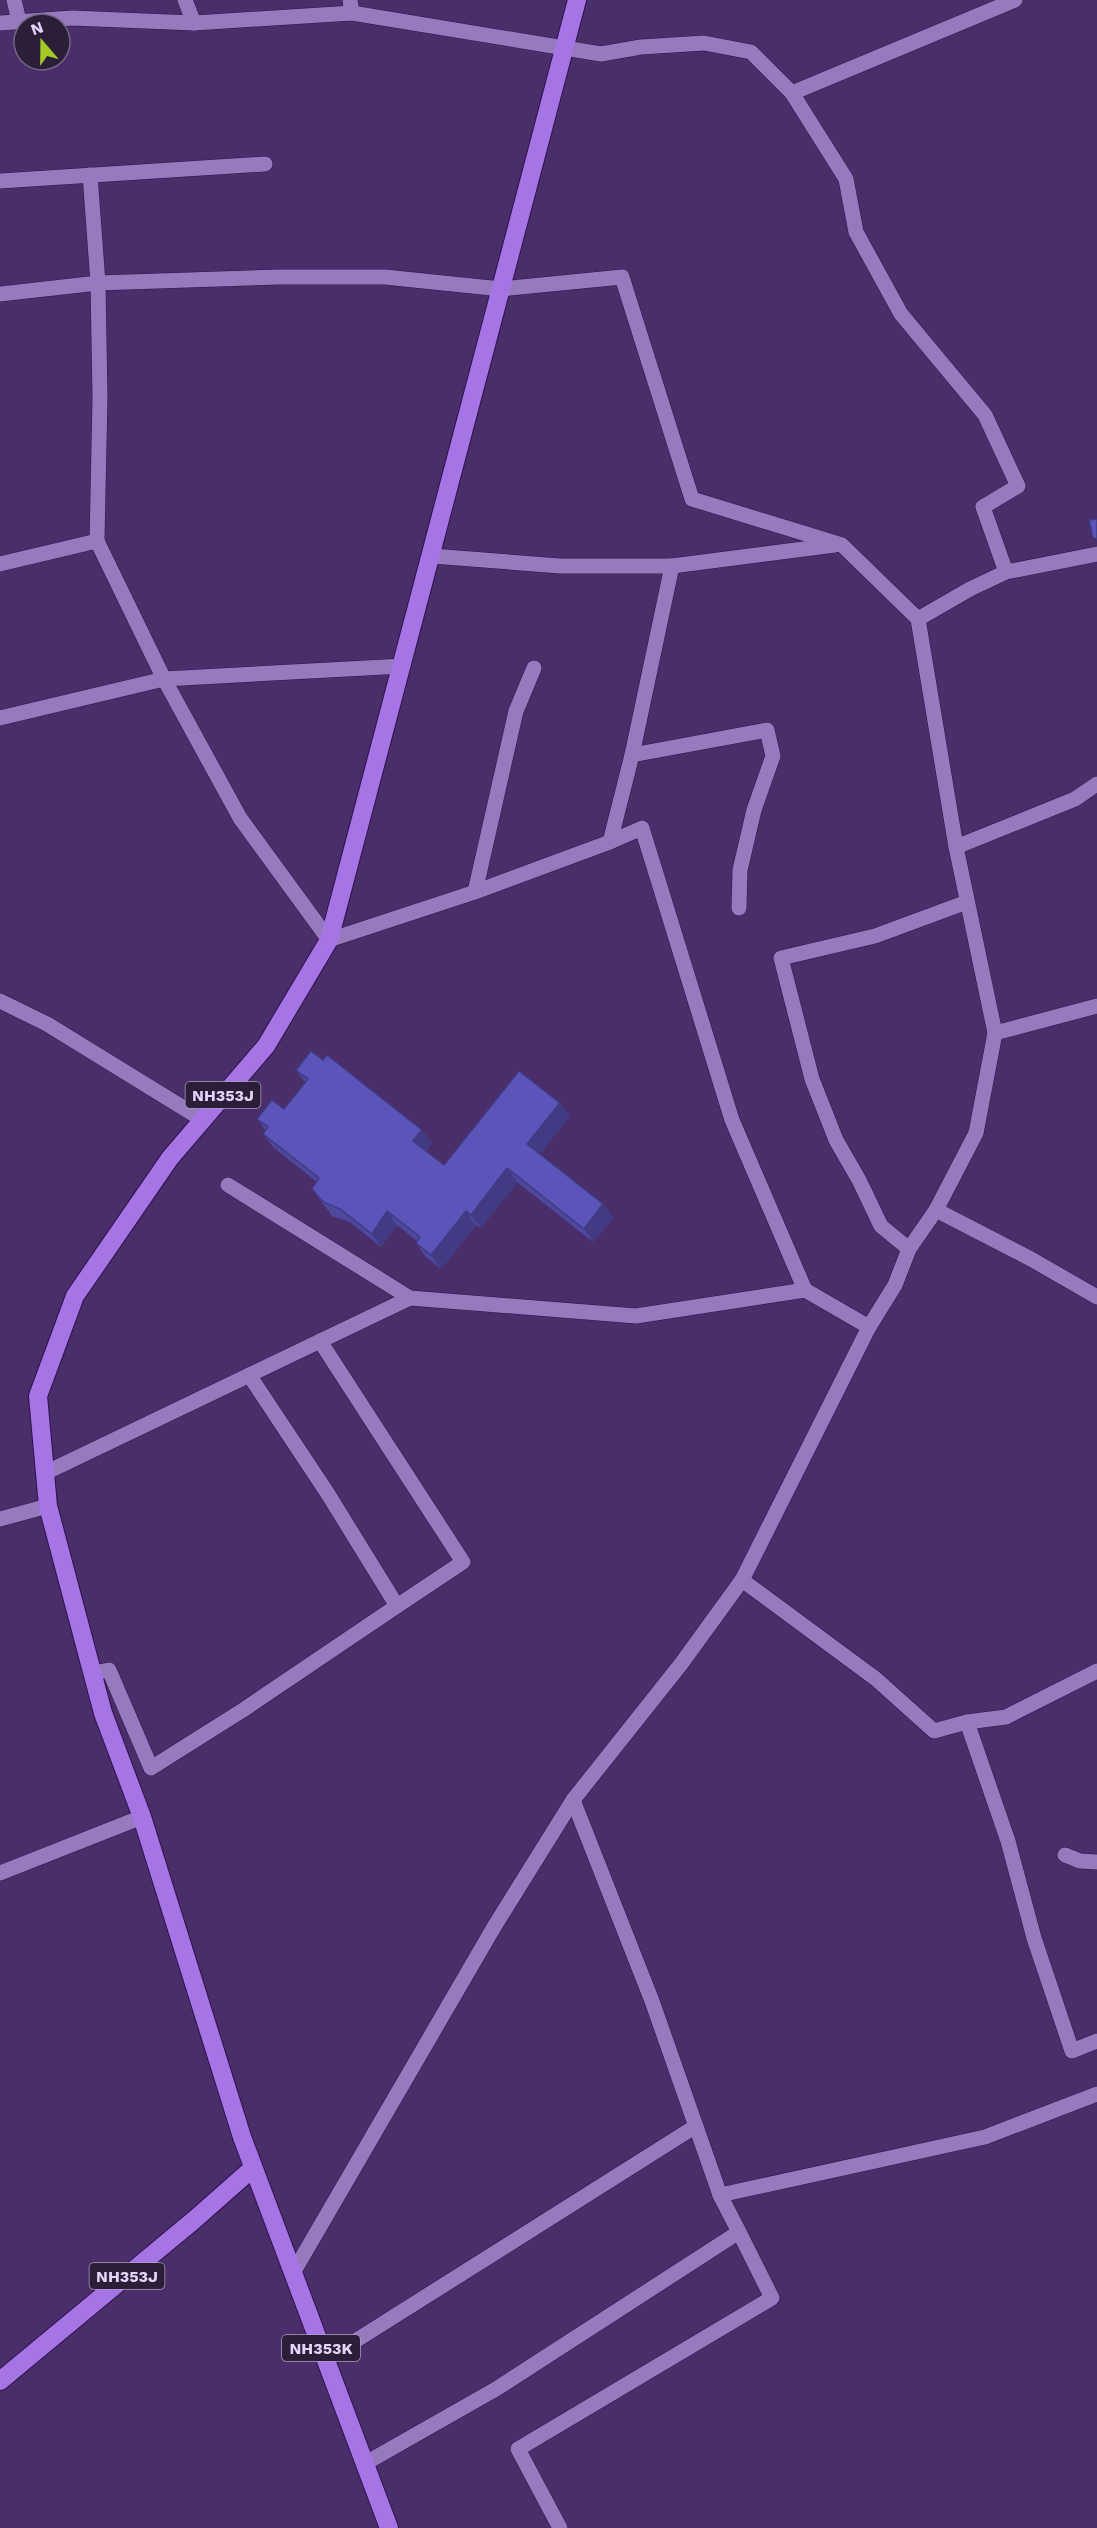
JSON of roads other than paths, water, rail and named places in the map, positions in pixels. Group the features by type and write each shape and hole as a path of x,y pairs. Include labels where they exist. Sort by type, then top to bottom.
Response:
{"highway":[{"name":"NH353J","path":"0,2381 253,2168 142,1817 103,1713 48,1506 38,1396 75,1296 170,1158 266,1046 329,940 577,0"},
{"name":"NH353K","path":"253,2168 389,2528"}],"street":[{"path":"185,0 194,23"},
{"path":"792,93 1015,0"},
{"path":"72,18 194,23 351,6 601,54 641,47 704,43 751,52 792,93 846,180 856,232 901,314 985,415 1018,486 983,507 1006,572"},
{"path":"0,181 265,164"},
{"path":"90,175 98,283 100,398 97,541 164,679 240,818 329,940 475,892 642,828 732,1120 805,1290 870,1327"},
{"path":"0,294 98,283 279,277 385,277 501,289 622,277 692,499 842,545 918,619 956,847 995,1033 976,1133 936,1210 909,1249 895,1285 870,1327 742,1580 681,1664 573,1800 494,1927 293,2273"},
{"path":"0,564 97,541"},
{"path":"432,556 560,566 672,566 842,545"},
{"path":"918,619 970,589 1006,572 1097,554"},
{"path":"610,842 632,755 672,566"},
{"path":"0,718 164,679 403,666"},
{"path":"475,892 516,711 534,668"},
{"path":"632,755 767,730 773,756 754,810 740,870 739,908"},
{"path":"956,847 1076,799 1097,784"},
{"path":"909,1249 881,1226 859,1180 836,1140 812,1079 781,958 875,936 967,902"},
{"path":"0,1000 47,1024 203,1120"},
{"path":"995,1033 1097,1006"},
{"path":"228,1185 410,1298 636,1316 805,1290"},
{"path":"936,1210 1031,1259 1097,1297"},
{"path":"45,1473 410,1298"},
{"path":"93,1673 110,1670 150,1768 243,1710 463,1562 320,1341"},
{"path":"249,1375 328,1494 397,1606"},
{"path":"0,1519 48,1506"},
{"path":"742,1580 876,1679 934,1731 967,1722 1006,1717 1097,1671"},
{"path":"967,1722 1008,1841 1034,1938 1072,2051 1097,2041"},
{"path":"560,2528 518,2449 772,2298 720,2195 652,2001 573,1800"},
{"path":"0,1873 142,1817"},
{"path":"1065,1855 1080,1861 1097,1862"},
{"path":"720,2195 985,2137 1097,2094"},
{"path":"325,2360 696,2126"},
{"path":"364,2464 496,2389 739,2232"}]}
